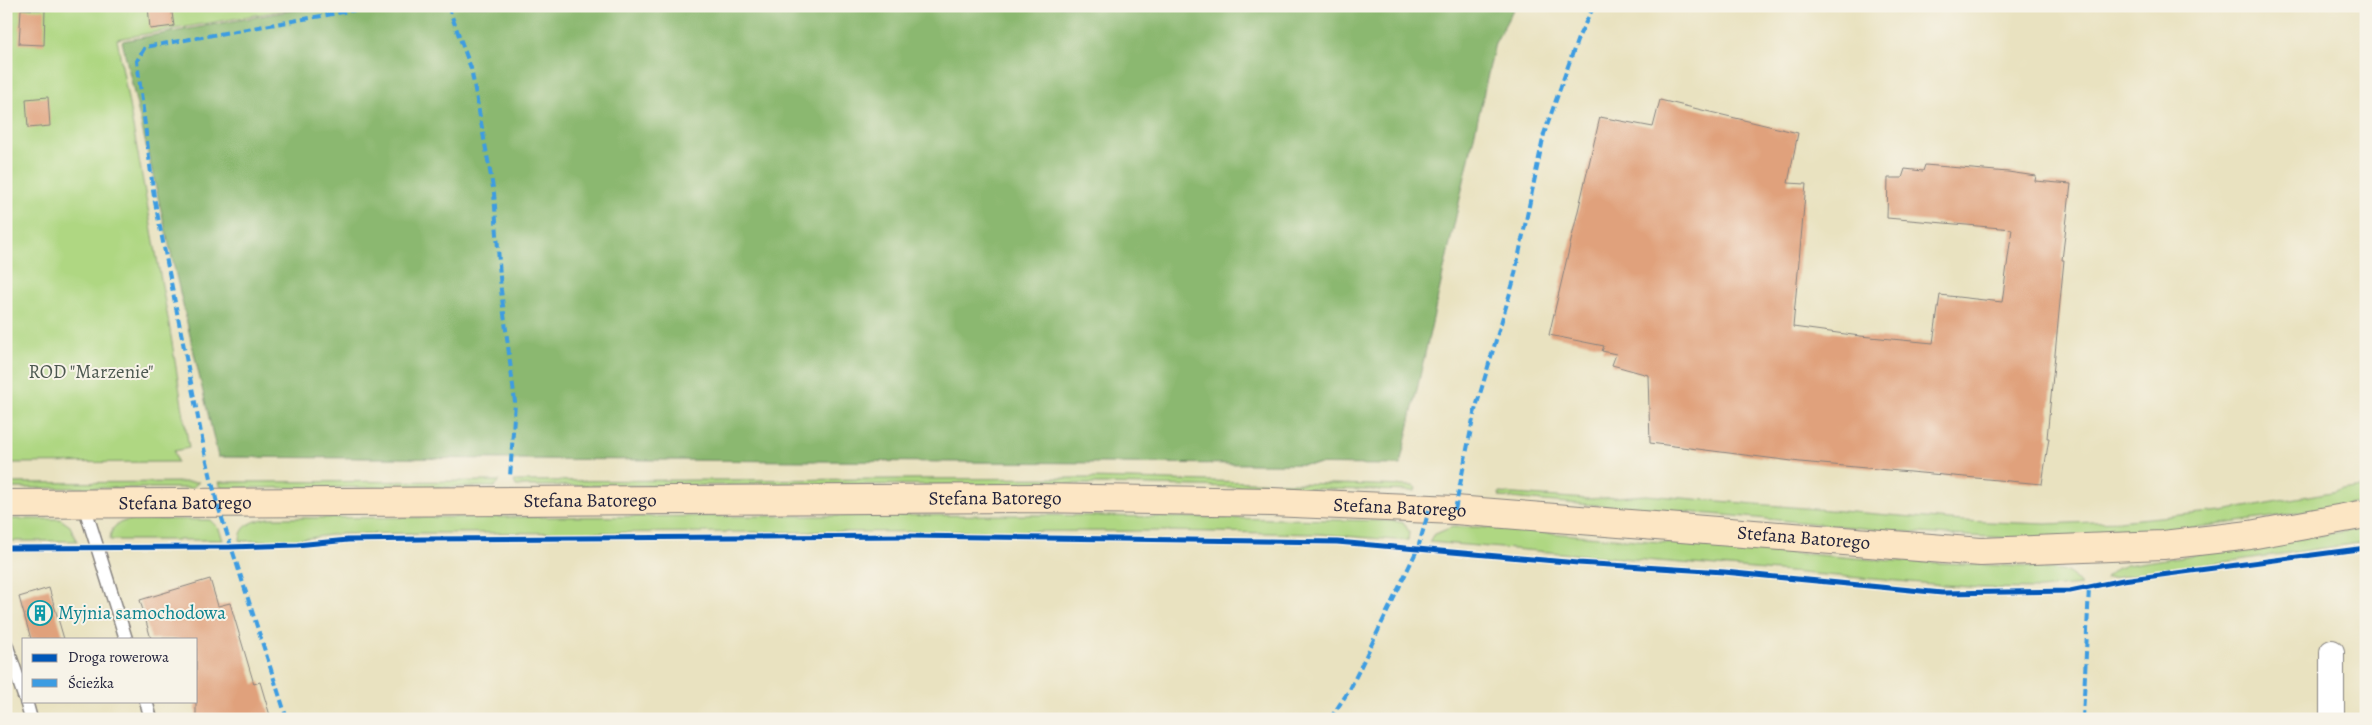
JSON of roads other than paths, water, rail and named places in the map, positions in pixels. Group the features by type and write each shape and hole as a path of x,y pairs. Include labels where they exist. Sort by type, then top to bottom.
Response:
{"main road":[{"name":"Stefana Batorego","path":"6,504 1025,498 1271,502 1464,511 1981,552 2162,545 2250,535 2366,514"}],"street":[{"path":"2332,652 2332,719"}],"lane":[{"path":"84,505 126,638"},
{"path":"6,644 22,690"},
{"path":"26,702 32,719"},
{"path":"146,702 151,719"}],"place":[{"name":"Myjnia samochodowa","path":"40,613"}],"park label":[{"name":"ROD \"Marzenie\"","path":"91,372"}]}
